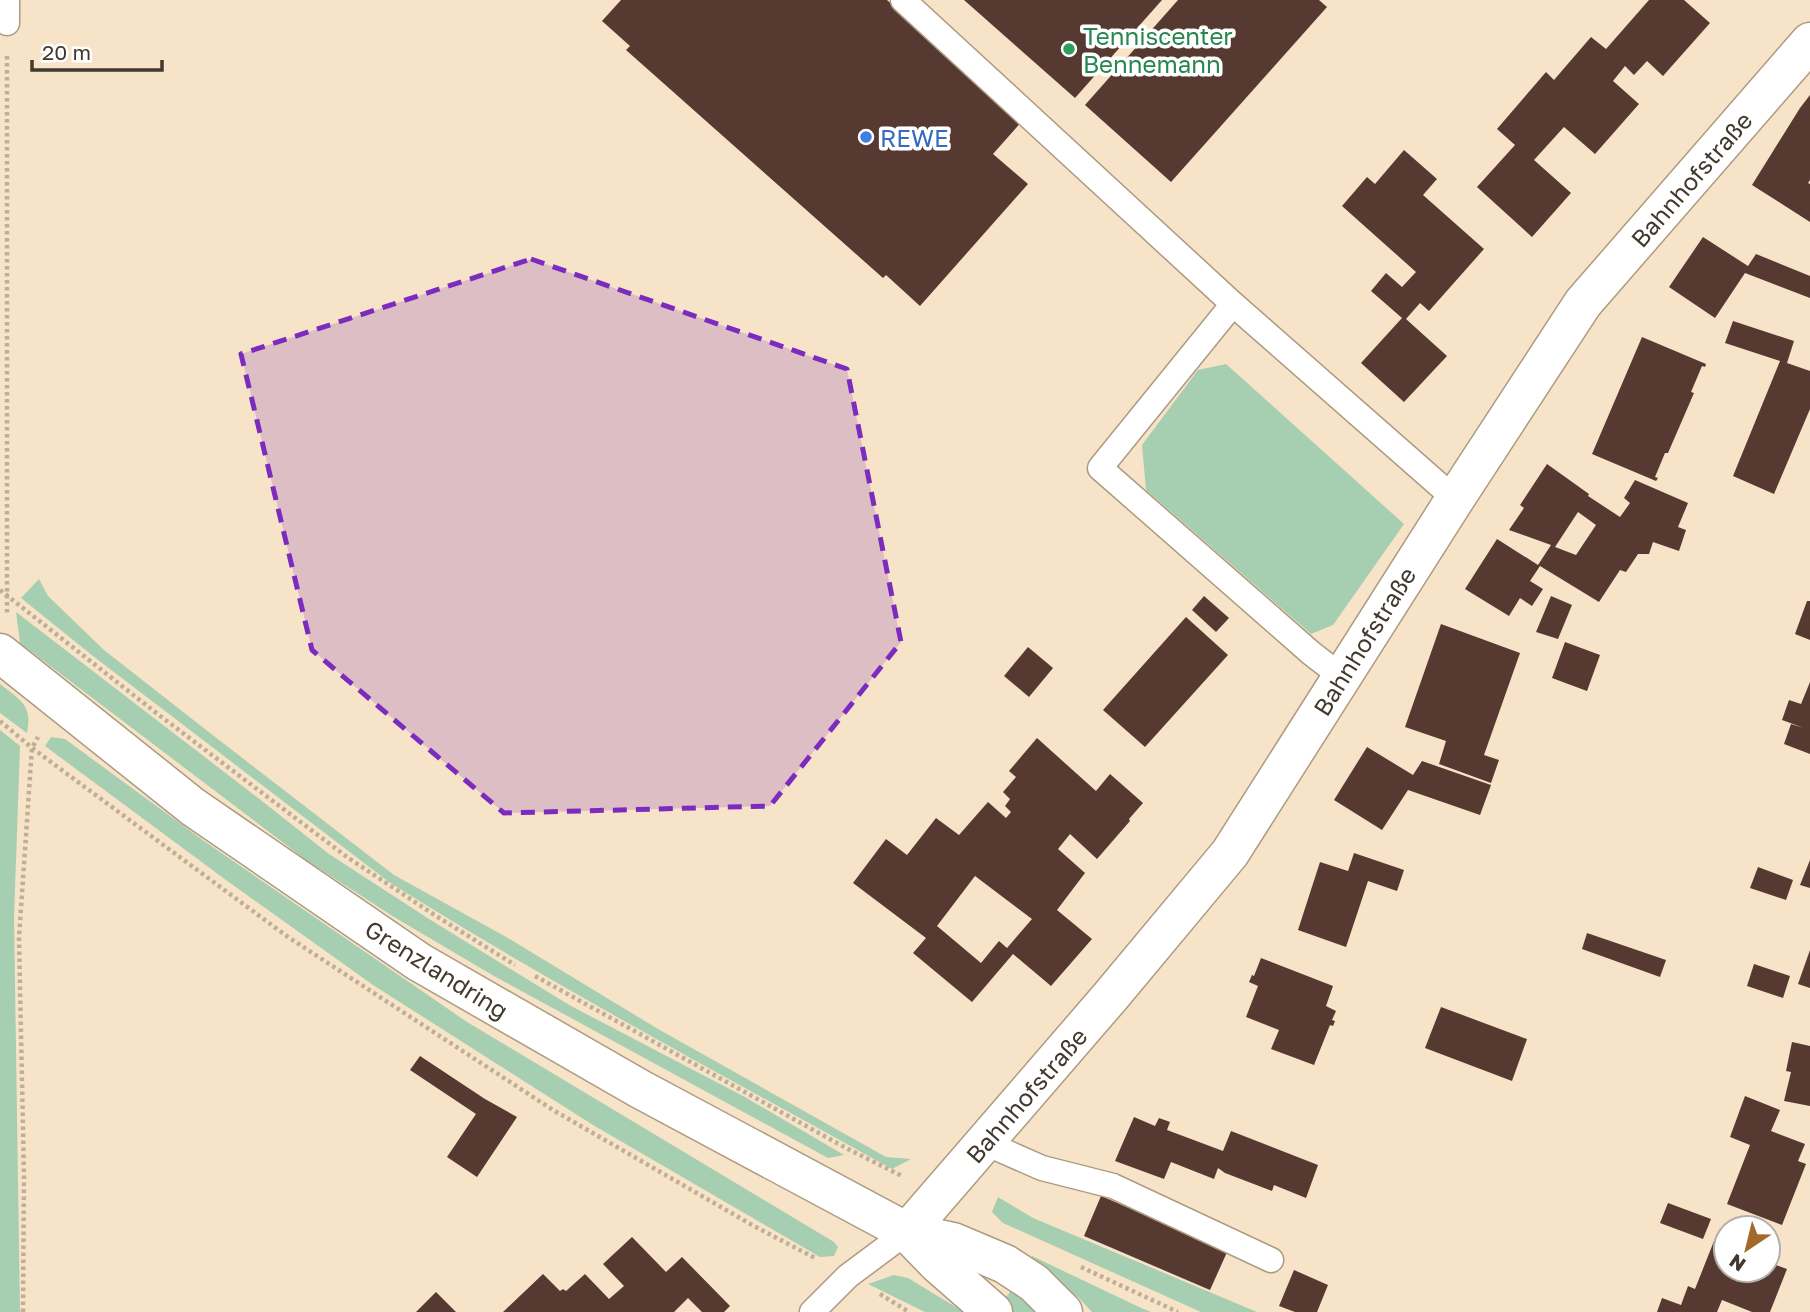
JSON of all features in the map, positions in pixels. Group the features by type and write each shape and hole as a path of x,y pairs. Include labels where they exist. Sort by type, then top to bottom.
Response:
{"street":[{"name":"Bahnhofstraße","path":"907,1232 1230,853 1454,499 1583,303 1810,42"},
{"name":"Grenzlandring","path":"2,655 193,807 419,962 639,1089 907,1232 953,1242 1005,1264 1034,1283 1063,1312"},
{"name":"Grenzlandring","path":"907,1232 938,1264 993,1312"}],"lane":[{"path":"902,0 1233,304 1454,499"},
{"path":"1233,304 1100,468 1342,677"},
{"path":"985,1143 1042,1168 1113,1186 1271,1261"},
{"path":"812,1312 848,1276 907,1232"}],"path":[{"path":"2,655 9,597 7,12"},
{"path":"0,590 346,857 521,969"},
{"path":"23,1312 24,1176 19,937 32,748 56,698"},
{"path":"533,975 846,1148 940,1195"}],"highlighted area":[{"path":"531,259 847,369 901,642 770,806 504,813 312,650 241,354"}],"green space":[{"path":"1226,364 1404,524 1333,625 1311,634 1146,490 1142,445 1198,370"},
{"path":"39,579 48,596 104,650 394,875 508,938 658,1029 886,1157 911,1159 892,1169 575,993 389,882 21,598"},
{"path":"16,612 329,854 571,1006 743,1096 844,1155 828,1158 494,976 394,917 306,860 20,643"},
{"path":"0,684 19,699 26,709 27,733 0,713"},
{"path":"0,730 20,746 14,917 20,1312 0,1312"},
{"path":"51,737 65,739 204,841 467,1022 834,1242 838,1247 834,1256 820,1257 593,1125 373,985 45,746"},
{"path":"998,1197 1033,1218 1257,1312 1201,1312 1003,1223 992,1212"},
{"path":"1032,1256 1151,1312 1092,1312 1078,1297 1029,1268"},
{"path":"894,1275 908,1278 964,1312 925,1312 868,1284"},
{"path":"1014,1287 1044,1312 1009,1312 1000,1305"}],"building":[{"name":"REWE","path":"621,0 887,0 1023,120 993,154 1028,184 920,306 886,275 883,278 626,50 630,46 602,21"},
{"name":"Tenniscenter Bennemann","path":"964,0 1162,0 1075,98"},
{"path":"1178,0 1319,0 1327,7 1171,182 1085,105"},
{"path":"1649,0 1684,0 1710,23 1663,76 1647,61 1634,75 1625,66 1613,81 1639,104 1595,154 1564,127 1534,160 1571,193 1532,237 1477,187 1515,145 1497,129 1546,72 1554,80 1591,37 1606,49"},
{"path":"1810,95 1808,183 1810,222 1752,185"},
{"path":"1404,150 1437,179 1423,195 1484,249 1429,311 1420,303 1406,319 1447,356 1404,402 1361,363 1402,318 1371,291 1386,273 1402,287 1416,272 1342,206 1367,177 1375,184"},
{"path":"1703,237 1748,266 1756,254 1810,276 1810,298 1745,273 1715,318 1669,287"},
{"path":"1733,321 1794,341 1787,363 1810,371 1810,409 1774,494 1733,476 1780,361 1725,343"},
{"path":"1642,337 1706,364 1705,367 1702,366 1691,392 1694,393 1668,453 1665,453 1655,477 1658,478 1656,481 1592,454"},
{"path":"1547,464 1620,517 1630,503 1624,498 1635,480 1688,503 1678,527 1686,530 1679,551 1653,542 1649,554 1638,554 1626,572 1620,570 1599,602 1540,566 1530,581 1543,589 1532,606 1520,598 1509,616 1465,589 1497,539 1538,565 1551,545 1509,530 1524,508 1520,505","holes":["1578,512 1596,525 1576,555 1555,547"]},
{"path":"1204,596 1229,618 1216,632 1192,610"},
{"path":"1551,596 1572,605 1558,639 1536,632"},
{"path":"1807,601 1810,601 1810,640 1795,634"},
{"path":"1186,617 1228,655 1145,747 1103,710"},
{"path":"1441,624 1520,653 1484,755 1499,760 1491,783 1439,764 1446,741 1405,727"},
{"path":"1565,642 1600,655 1587,691 1552,678"},
{"path":"1028,647 1053,668 1029,697 1004,676"},
{"path":"1810,682 1810,754 1784,744 1791,724 1804,728 1782,720 1789,700 1801,704"},
{"path":"1037,738 1096,791 1110,774 1143,803 1097,859 1070,834 1058,849 1085,873 1057,910 1092,939 1051,986 1013,954 972,1002 913,953 926,938 853,883 886,839 907,855 936,818 959,835 988,802 1006,818 1011,812 1005,806 1010,799 1003,792 1016,777 1009,771","holes":["975,876 1032,919 1007,948 999,941 981,963 937,926"]},
{"path":"1367,747 1413,775 1422,761 1491,785 1480,815 1408,790 1382,830 1334,800"},
{"path":"1354,853 1404,870 1397,891 1368,881 1346,947 1298,930 1320,862 1348,871"},
{"path":"1810,860 1810,888 1800,885"},
{"path":"1758,867 1793,880 1786,900 1750,888"},
{"path":"1587,933 1666,960 1660,977 1582,949"},
{"path":"1810,950 1810,988 1798,984"},
{"path":"1261,958 1333,986 1326,1006 1336,1011 1332,1020 1335,1021 1333,1026 1330,1025 1314,1065 1271,1049 1279,1030 1246,1017 1258,986 1249,982"},
{"path":"1754,964 1790,976 1783,998 1747,986"},
{"path":"1441,1007 1527,1039 1512,1081 1425,1048"},
{"path":"1792,1042 1810,1046 1810,1106 1784,1101 1791,1072 1786,1071"},
{"path":"420,1056 517,1117 477,1177 447,1157 476,1114 410,1070"},
{"path":"1745,1096 1780,1110 1771,1131 1805,1144 1798,1161 1806,1164 1782,1225 1782,1214 1753,1214 1727,1204 1750,1145 1730,1137"},
{"path":"1134,1117 1155,1126 1159,1118 1170,1122 1167,1130 1223,1151 1231,1131 1318,1165 1306,1198 1274,1185 1272,1191 1218,1168 1214,1179 1171,1162 1164,1179 1115,1161"},
{"path":"1101,1196 1228,1250 1210,1290 1084,1236"},
{"path":"1668,1203 1711,1219 1703,1239 1660,1223"},
{"path":"632,1237 666,1272 682,1257 730,1306 724,1312 702,1312 688,1298 674,1312 503,1312 543,1274 560,1291 566,1291 585,1274 609,1299 624,1286 603,1264"},
{"path":"1712,1246 1712,1284 1781,1284 1770,1312 1752,1312 1722,1300 1717,1312 1657,1312 1662,1298 1681,1305 1688,1286 1695,1289"},
{"path":"1782,1267 1787,1269 1782,1282"},
{"path":"1294,1270 1328,1285 1317,1312 1295,1312 1279,1306"},
{"path":"436,1292 456,1312 416,1312"}],"place":[{"name":"Tenniscenter Bennemann","path":"1069,49"},
{"name":"REWE","path":"866,137"}]}
